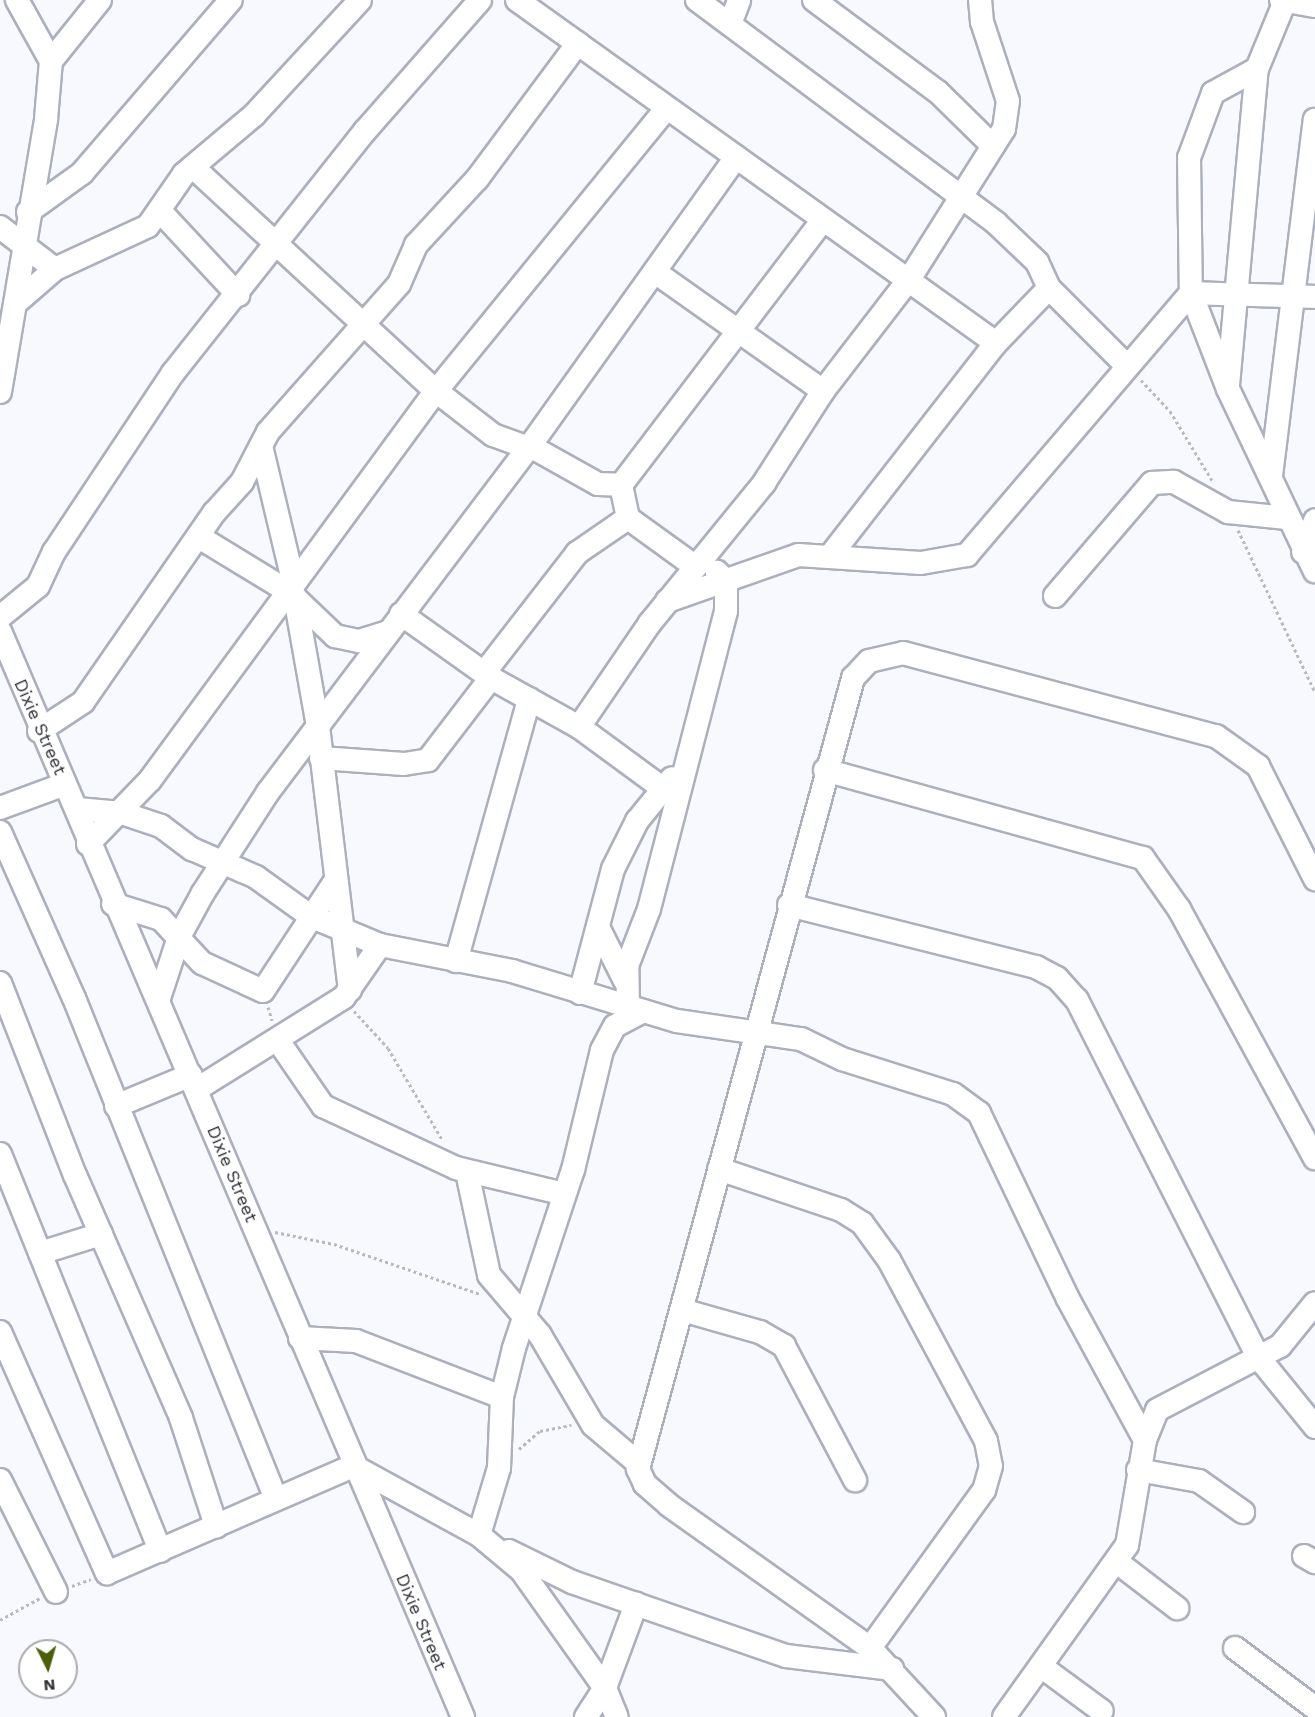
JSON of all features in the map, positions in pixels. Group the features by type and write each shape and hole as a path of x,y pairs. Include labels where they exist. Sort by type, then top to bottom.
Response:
{"street":[{"path":"17,0 51,62"},
{"path":"0,392 17,302 22,239 51,62 100,0"},
{"path":"28,212 82,173 231,0"},
{"path":"17,302 55,269 148,226 160,211 175,184 254,115 360,0"},
{"path":"0,618 32,594 173,374 238,295 365,131 480,0"},
{"path":"517,0 736,157 821,222 910,278 996,343"},
{"path":"697,0 959,194 1028,251 1048,288 1125,364"},
{"path":"729,24 739,0"},
{"path":"814,0 938,92 992,145"},
{"path":"579,727 697,561 764,483 823,391 910,278 959,194 1007,120 1008,100 982,22 980,0"},
{"path":"1228,389 1257,69 1283,0 1315,6"},
{"path":"39,731 82,702 199,537 242,482 261,446 296,397 362,328 399,284 421,238 477,179 578,43"},
{"path":"1257,69 1213,93 1189,158 1191,293 1228,389 1271,476 1303,552 1315,571"},
{"path":"88,844 122,813 293,591 436,391 667,108"},
{"path":"1271,476 1304,296 1315,120"},
{"path":"159,998 179,937 220,864 386,633 529,447 605,335 655,272 736,157"},
{"path":"194,168 277,244 362,328 436,391 493,435 529,447 598,484 621,485"},
{"path":"160,211 238,295"},
{"path":"726,581 628,519 621,485 742,332 821,222"},
{"path":"0,227 22,239 55,269"},
{"path":"655,272 823,391"},
{"path":"830,556 996,343 1048,288"},
{"path":"667,601 784,558 830,556 921,563 967,555 1125,364 1191,293 1304,296"},
{"path":"261,446 293,591 318,726 342,926 347,994"},
{"path":"1055,596 1152,483 1174,482 1228,512 1287,518"},
{"path":"321,758 404,764 428,760 577,553 628,519"},
{"path":"1303,552 1315,520"},
{"path":"199,537 293,591 348,641 386,633"},
{"path":"625,981 721,631 726,581"},
{"path":"401,614 487,676 579,727 662,788"},
{"name":"Dixie Street","path":"0,631 39,731 77,809 88,844 113,904 159,998 353,1466 463,1717"},
{"path":"638,1463 682,1310 753,1032 825,770 854,678 869,661 903,653 1232,743 1258,766 1315,879"},
{"path":"456,961 529,699"},
{"path":"580,993 598,927 605,889 622,848 662,788 684,767"},
{"path":"825,770 1143,858 1179,909 1315,1158"},
{"path":"0,808 65,784"},
{"path":"77,809 122,813 161,826 220,864 256,877 310,916 342,926 380,945 512,971 580,993 705,1027 801,1039 842,1059 920,1081 953,1094 979,1113 1067,1297 1145,1440"},
{"path":"0,832 116,1106 276,1498"},
{"path":"113,904 151,913 179,937 202,963 263,991 310,916 336,880"},
{"path":"789,905 1036,967 1057,978 1083,1010 1259,1359 1315,1427"},
{"path":"598,927 636,1008"},
{"path":"116,1106 194,1082 279,1042 347,994 380,945"},
{"path":"0,983 101,1234 181,1418 216,1526"},
{"path":"484,1540 499,1468 502,1397 519,1311 564,1194 608,1037 636,1008"},
{"path":"279,1042 323,1106 461,1170 564,1194"},
{"path":"0,1154 160,1551"},
{"path":"719,1169 841,1210 862,1223 889,1260 988,1448 991,1466 984,1490 870,1648"},
{"path":"461,1170 484,1265 519,1311 593,1425 638,1463 645,1484 669,1505 870,1648 937,1716"},
{"path":"40,1253 101,1234"},
{"path":"1005,1717 1117,1562 1132,1530 1138,1470 1151,1419 1170,1401 1259,1359 1280,1346 1315,1304"},
{"path":"682,1310 760,1332 784,1346 855,1480"},
{"path":"0,1332 107,1573 353,1466 484,1540 636,1604 786,1656 892,1669"},
{"path":"300,1338 356,1341 502,1397"},
{"path":"1138,1470 1199,1481 1243,1512"},
{"path":"0,1480 56,1592"},
{"path":"484,1540 546,1601 605,1688 617,1717"},
{"path":"1117,1562 1177,1608"},
{"path":"586,1717 605,1688 636,1604"},
{"path":"1234,1648 1315,1708"},
{"path":"1042,1667 1102,1711"}],"path":[{"path":"263,991 279,1042"},
{"path":"347,994 388,1048 461,1170"},
{"path":"255,1228 334,1244 519,1311"},
{"path":"499,1468 540,1431 593,1425"},
{"path":"0,1620 56,1592 107,1573"}]}
